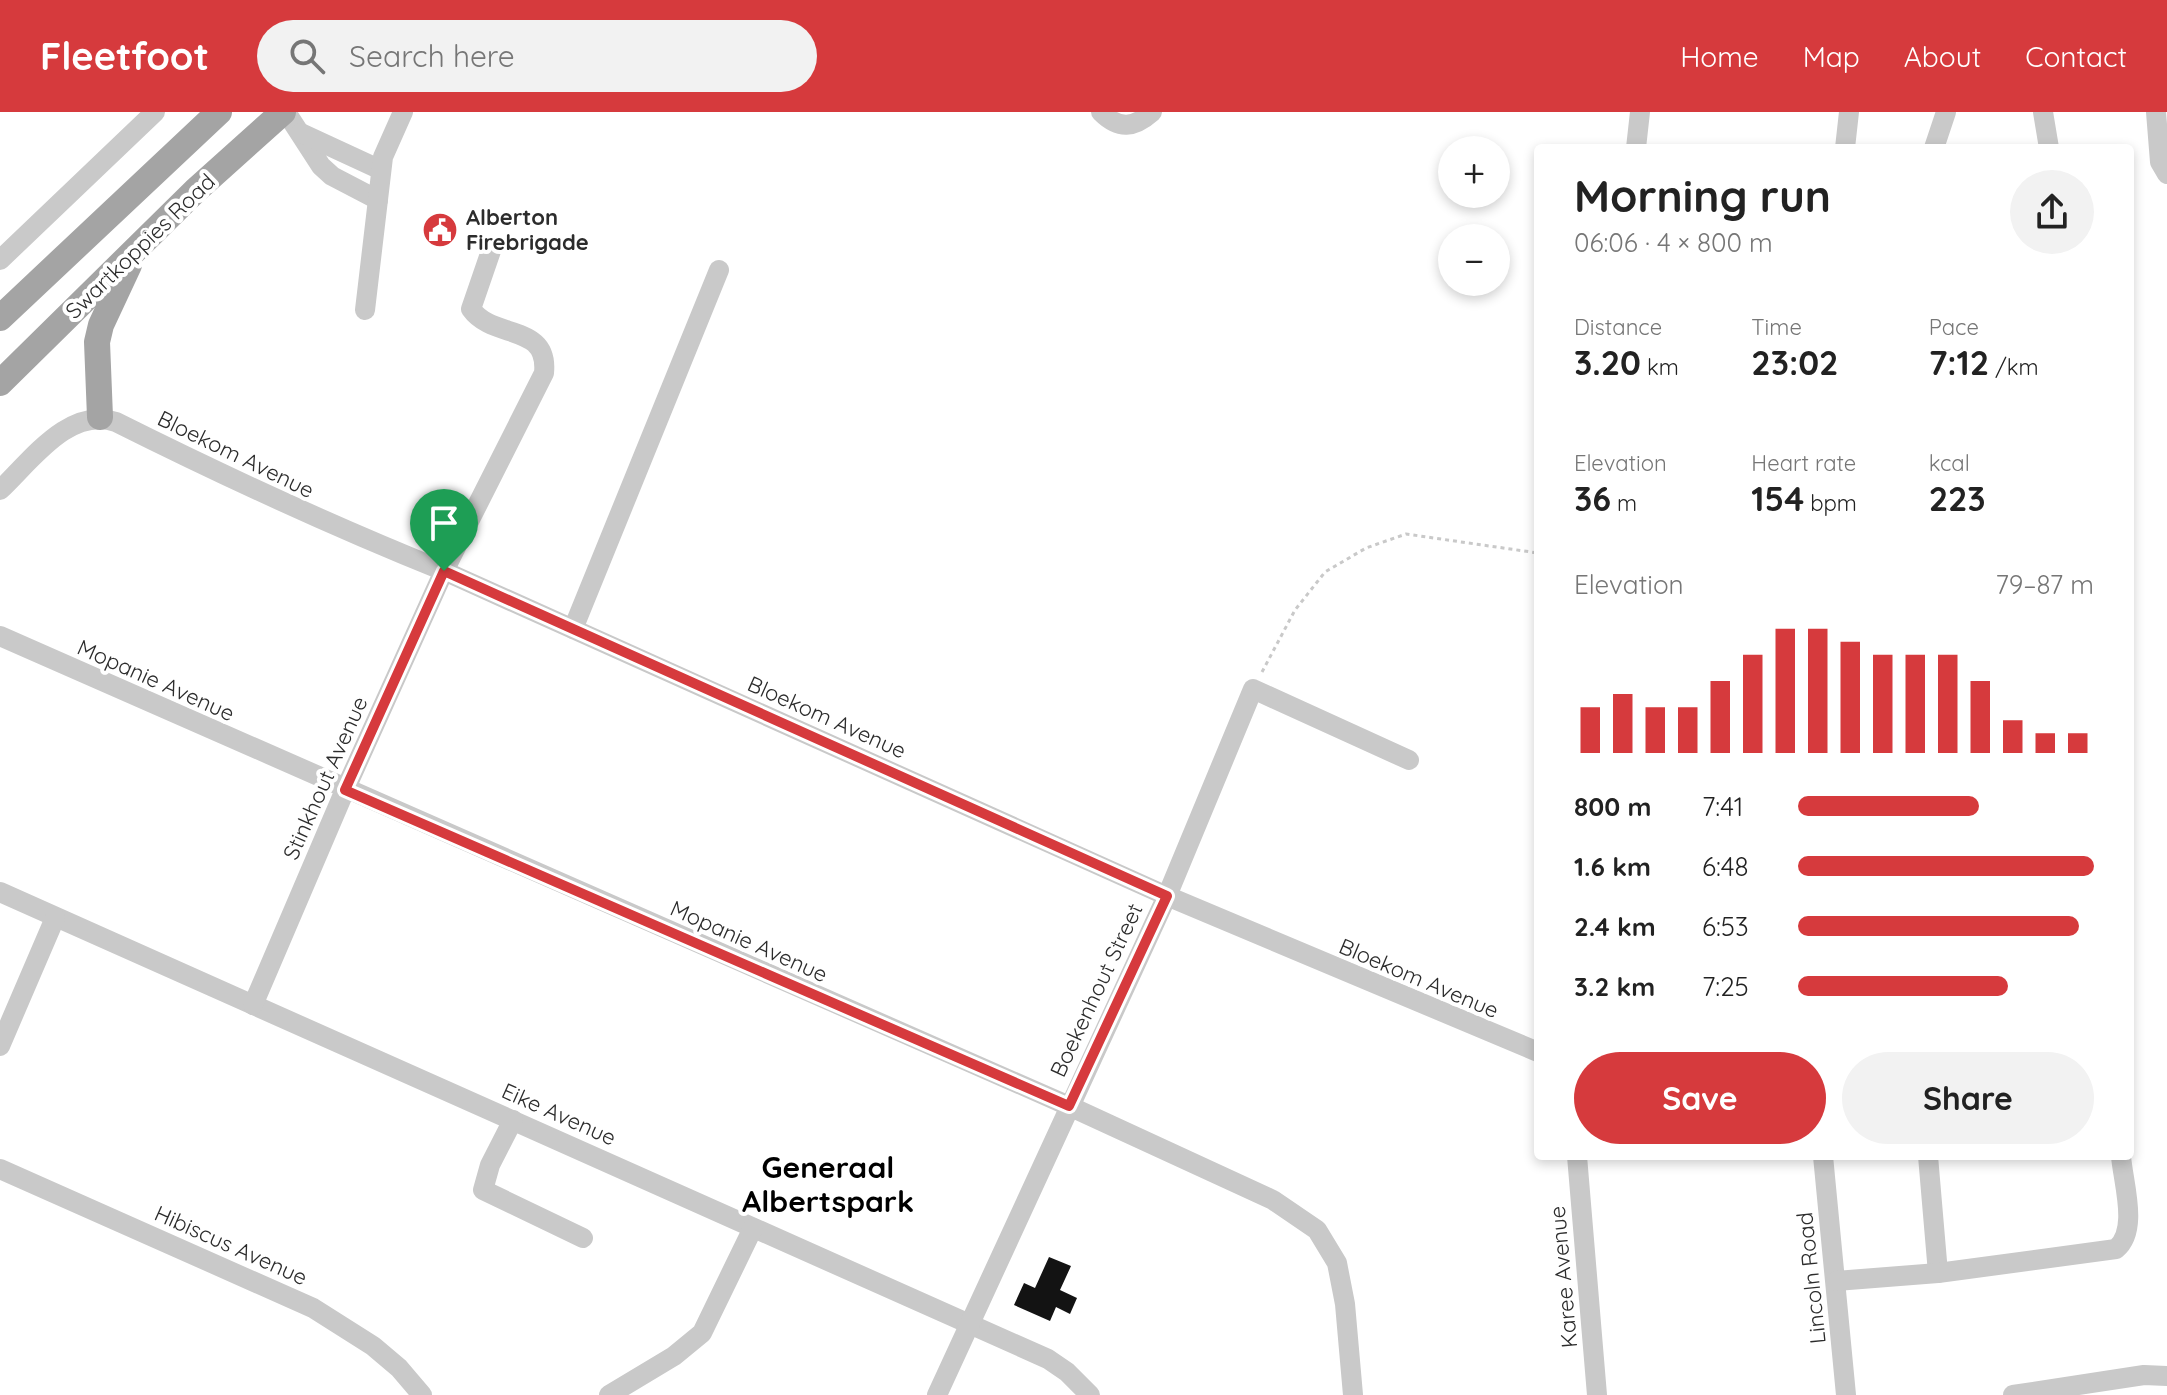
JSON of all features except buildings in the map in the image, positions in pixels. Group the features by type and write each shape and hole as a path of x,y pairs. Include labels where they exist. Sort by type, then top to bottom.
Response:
{"main road":[{"name":"Swartkoppies Road","path":"0,318 219,112"},
{"name":"Swartkoppies Road","path":"0,383 140,244 284,112"},
{"path":"100,417 99,333 140,244"}],"street":[{"path":"0,260 155,112"},
{"path":"284,112 313,155 332,176 378,200"},
{"path":"365,310 381,170 389,141 403,112"},
{"path":"1101,112 1118,125 1131,126 1152,112"},
{"path":"1636,144 1640,112"},
{"path":"1845,144 1849,112"},
{"path":"1935,144 1946,112"},
{"path":"2043,112 2048,144"},
{"path":"2156,112 2158,150 2167,174"},
{"path":"301,133 381,170"},
{"name":"Stinkhout Avenue","path":"253,1005 444,571 544,373 543,351 537,343 478,318 471,309 493,245"},
{"path":"573,629 719,270"},
{"path":"0,490 68,428 87,418 100,417"},
{"name":"Bloekom Avenue","path":"100,417 322,521 444,571 1167,896 1534,1050"},
{"name":"Mopanie Avenue","path":"0,636 1069,1106 1273,1200 1317,1230 1337,1263 1345,1304 1353,1395"},
{"path":"1253,689 1409,760"},
{"name":"Boekenhout Street","path":"937,1395 1167,896 1253,689"},
{"name":"Eike Avenue","path":"0,892 1048,1359 1067,1372 1090,1395"},
{"path":"0,1046 55,918"},
{"path":"513,1120 490,1165 483,1190 583,1238"},
{"name":"Karee Avenue","path":"1577,1160 1597,1395"},
{"name":"Lincoln Road","path":"1823,1160 1846,1395"},
{"path":"1928,1160 1938,1273"},
{"path":"1836,1281 1938,1273 2116,1249 2123,1244 2129,1230 2121,1160"},
{"name":"Hibiscus Avenue","path":"0,1169 313,1308 373,1346 399,1368 422,1395"},
{"path":"609,1395 674,1356 702,1333 753,1228"},
{"path":"2013,1395 2144,1375 2167,1376"}],"path":[{"path":"1253,689 1295,610 1325,572 1366,548 1406,534 1534,552"}],"place":[{"name":"Alberton Firebrigade","path":"440,230"}],"district":[{"name":"Generaal Albertspark","path":"828,1184"}],"route":[{"path":"444,571 1167,896 1069,1106 345,790 444,571"}]}
